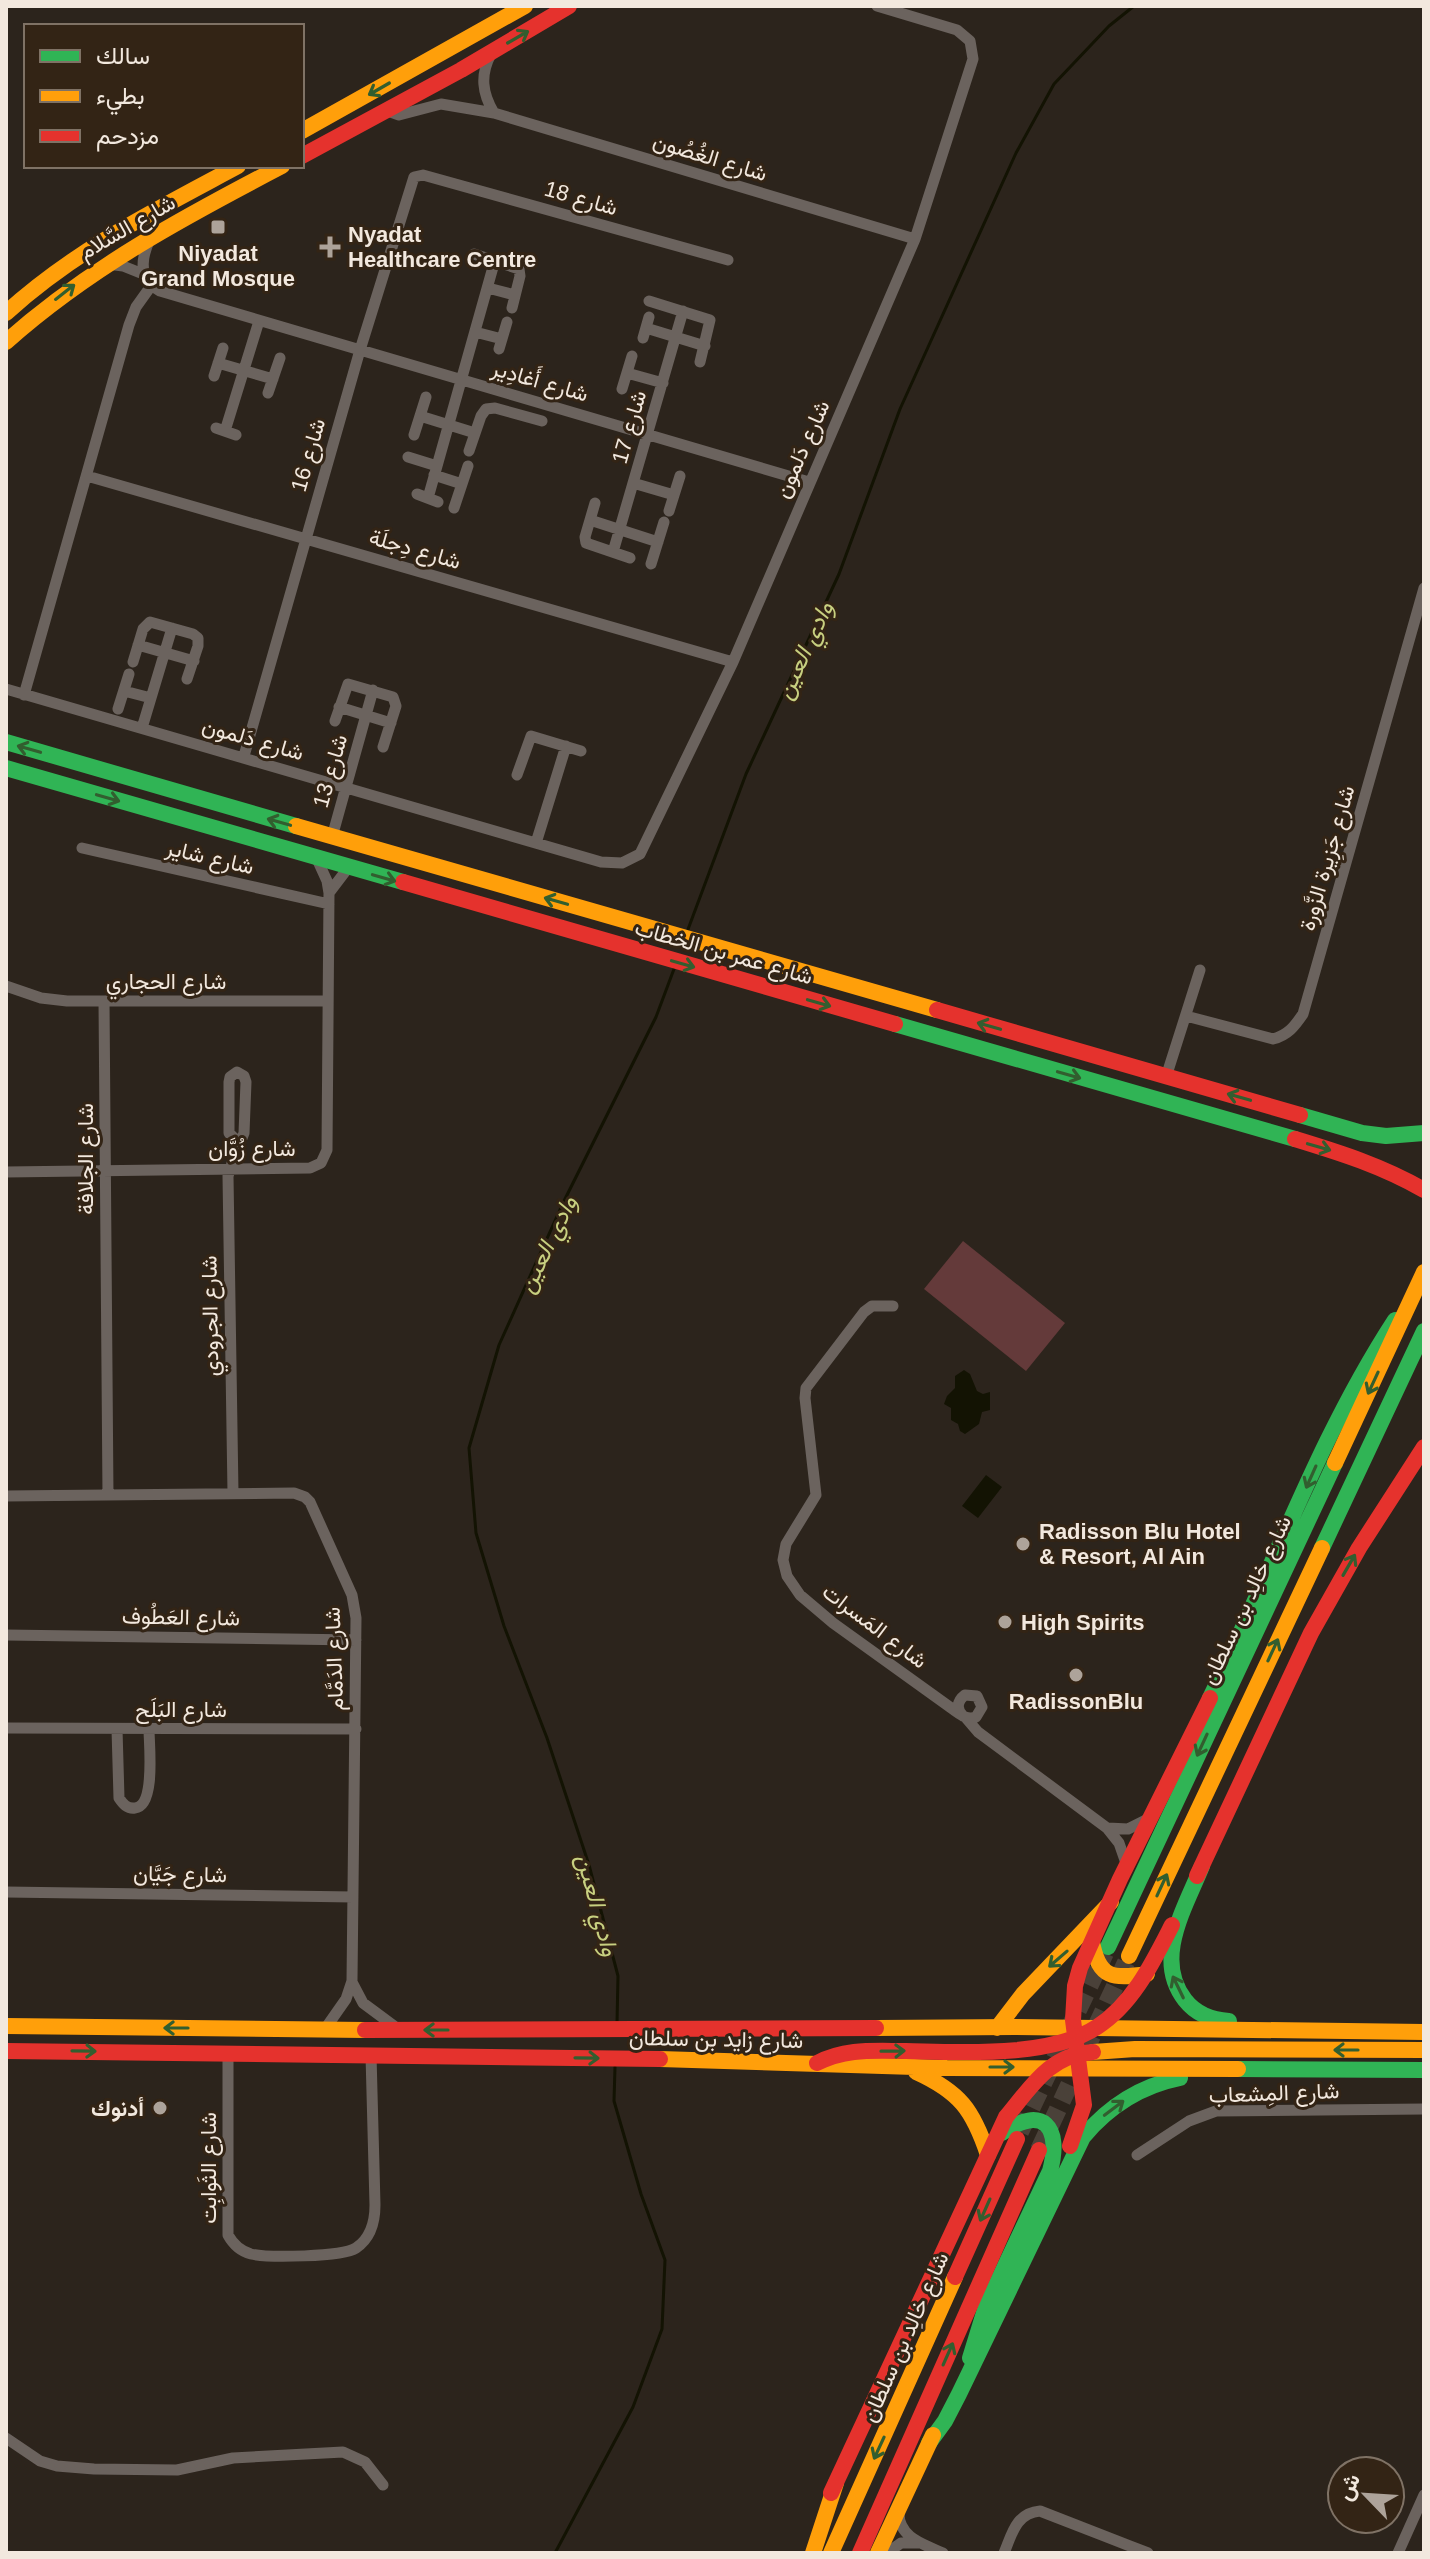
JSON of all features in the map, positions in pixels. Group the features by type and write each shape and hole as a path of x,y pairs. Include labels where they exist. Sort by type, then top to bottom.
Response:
{"main road":[{"path":"304,130 525,6"},
{"path":"304,155 486,56 569,6"},
{"path":"446,50 462,59 486,56"},
{"path":"421,90 443,70 447,63 446,50"},
{"name":"شارع السَّلام","path":"6,313 40,282 92,245 234,168"},
{"name":"شارع السَّلام","path":"6,342 28,321 102,264 278,168"},
{"name":"شارع عمر بن الخطاب","path":"6,742 1362,1133 1386,1136 1424,1133"},
{"name":"شارع عمر بن الخطاب","path":"6,768 1376,1163 1424,1190"},
{"path":"1147,1974 1112,1977 1103,1972 1094,1958 1111,1902 1259,1595 1338,1414 1372,1352 1421,1280"},
{"name":"شارع خالِد بن سلطان","path":"1100,1944 1421,1280"},
{"name":"شارع خالِد بن سلطان","path":"1129,1956 1424,1331"},
{"path":"1096,2028 1130,1997 1147,1974 1202,1866 1311,1633 1359,1548 1424,1447"},
{"path":"1202,1866 1177,1927 1169,1961 1176,1988 1196,2012 1222,2021 1355,2022 1416,2032"},
{"path":"997,2028 1031,1983 1075,1944 1111,1902"},
{"path":"878,2553 1077,2130 1084,2105 1071,2000 1074,1984 1100,1944"},
{"name":"شارع زايد بن سلطان","path":"6,2026 514,2031 997,2028 1075,2047 1424,2070"},
{"name":"شارع زايد بن سلطان","path":"6,2051 509,2056 1048,2067 1096,2028 1416,2032"},
{"path":"817,2063 848,2051 1075,2047 1424,2050"},
{"path":"901,2066 942,2083 964,2100 974,2113 988,2155"},
{"path":"805,2553 996,2138 1012,2108 1048,2067"},
{"path":"929,2443 959,2394 1083,2137 1103,2116 1155,2082 1178,2078 1351,2078 1397,2070"},
{"path":"970,2358 986,2306 1050,2171 1057,2148 1050,2127 1031,2118 1016,2121 996,2138"},
{"name":"شارع خالِد بن سلطان","path":"831,2553 1017,2139"},
{"name":"شارع خالِد بن سلطان","path":"860,2553 1039,2150"},
{"path":"813,2553 836,2483"}],"street":[{"name":"شارع دَلمون","path":"6,689 611,864 632,860 640,854 733,662 915,239 969,71 973,50 965,34 877,6"},
{"path":"486,56 483,90 494,113"},
{"name":"شارع الغُصُون","path":"384,110 399,115 441,104 494,113 915,239"},
{"name":"شارع 16","path":"244,756 360,350 412,182 416,175 423,175"},
{"name":"شارع 18","path":"423,175 728,260"},
{"path":"24,695 129,325 136,307 151,286 143,274 143,258 153,234"},
{"path":"474,254 519,269 512,308"},
{"path":"428,498 495,260"},
{"path":"102,264 123,266 143,274"},
{"name":"شارع أَغادِير","path":"151,286 259,321 809,482"},
{"path":"488,288 515,295"},
{"path":"649,301 710,320 700,362"},
{"name":"شارع 17","path":"613,552 683,311"},
{"path":"226,431 259,321"},
{"path":"475,332 501,344 507,322"},
{"path":"646,328 705,346"},
{"path":"214,376 223,348"},
{"name":"شارع 17","path":"622,389 632,356"},
{"path":"268,393 280,358"},
{"path":"218,363 273,379"},
{"name":"شارع 17","path":"627,373 663,383"},
{"path":"414,435 426,397"},
{"path":"469,451 483,412 490,408 542,421"},
{"path":"420,416 475,433"},
{"path":"408,457 462,484"},
{"path":"454,508 468,466"},
{"name":"شارع دِجلَة","path":"87,476 733,662"},
{"path":"651,564 680,476"},
{"name":"شارع 17","path":"633,483 674,495"},
{"path":"595,503 586,543 630,558"},
{"path":"590,520 658,542"},
{"name":"شارع جَزِيرة الزَّورة","path":"1186,1016 1273,1039 1293,1028 1303,1014 1424,588"},
{"path":"133,662 147,623 154,622 193,634 198,638 187,679"},
{"path":"142,728 172,628"},
{"path":"138,645 194,661"},
{"path":"118,709 129,674"},
{"name":"شارع 13","path":"332,837 373,690 348,684 335,721"},
{"path":"373,690 396,699 391,723"},
{"path":"124,691 151,698"},
{"name":"شارع 13","path":"339,707 391,723 383,747"},
{"path":"517,775 531,736 581,751"},
{"path":"536,843 566,746"},
{"name":"شارع شاير","path":"82,848 329,899"},
{"name":"شارع زُوَّان","path":"6,1172 317,1167 325,1158 329,899 327,881 317,859"},
{"path":"329,899 348,868"},
{"path":"1166,1077 1200,970"},
{"name":"شارع الحجاري","path":"6,986 52,1000 328,1001"},
{"name":"شارع الجلافة","path":"104,1001 108,1495"},
{"name":"شارع الجرودي","path":"237,1072 244,1076 246,1082 244,1133 237,1141 229,1133 229,1079 237,1072"},
{"name":"شارع الجرودي","path":"233,1493 229,1168 237,1141"},
{"name":"شارع المَسرات","path":"893,1306 872,1306 864,1312 806,1388 816,1495 786,1544 783,1560 787,1576 800,1595 833,1623 937,1696 978,1732 1107,1828 1119,1843 1127,1867"},
{"name":"شارع الدَمَّام","path":"6,1496 294,1493 310,1502 352,1595 356,1640 352,1981 346,1999 325,2030"},
{"name":"شارع العَطُوف","path":"6,1635 356,1640"},
{"path":"973,1694 980,1699 982,1707 979,1715 964,1717 958,1705 965,1695 973,1694"},
{"name":"شارع المَسرات","path":"937,1696 965,1695"},
{"name":"شارع المَسرات","path":"979,1715 991,1741"},
{"name":"شارع البَلَح","path":"6,1728 356,1729"},
{"path":"117,1729 119,1798 122,1804 134,1809 148,1798 149,1729"},
{"path":"1107,1828 1128,1829 1150,1818"},
{"name":"شارع جَيَّان","path":"6,1892 353,1897"},
{"path":"352,1981 363,2003 373,2013 401,2030"},
{"name":"شارع الثَوابِت","path":"228,2053 228,2235 242,2250 259,2255 346,2253 370,2233 375,2205 371,2055"},
{"name":"شارع المِشعاب","path":"1137,2155 1189,2121 1216,2111 1424,2109"},
{"path":"6,2438 40,2461 57,2466 94,2469 177,2470 233,2458 343,2452 365,2462 383,2485"},
{"path":"1399,2553 1424,2495"},
{"path":"899,2507 902,2530 943,2553"},
{"path":"1004,2553 1019,2520 1040,2511 1148,2553"},
{"path":"887,2553 901,2543 923,2544"}],"shaded area":[{"path":"963,1241 1065,1323 1026,1371 924,1289"},
{"path":"964,1370 970,1374 977,1391 983,1394 990,1392 990,1410 982,1412 979,1424 965,1434 951,1420 951,1408 944,1404 955,1388 955,1376"},
{"path":"986,1475 1002,1487 978,1518 962,1506"}],"waterway":[{"name":"وادي العين","path":"687,932 746,774 839,574 900,409 1016,153 1054,84 1109,26 1134,6"},
{"name":"وادي العين","path":"617,2023 618,1976 589,1865 547,1738 504,1626 476,1533 469,1448 499,1345 563,1203 656,1017 674,969"},
{"name":"وادي العين","path":"555,2553 633,2407 662,2329 665,2260 641,2194 614,2101 615,2067"}],"tunnel":[{"path":"1020,2132 1105,1953"},
{"path":"1039,2150 1129,1956"}],"traffic: fast":[{"path":"6,742 296,826"},
{"path":"6,768 403,882"},
{"path":"895,1024 1295,1139"},
{"path":"1300,1115 1362,1133 1386,1136 1424,1133"},
{"path":"1210,1698 1342,1411 1395,1320"},
{"path":"1322,1548 1424,1331"},
{"path":"1108,1947 1335,1463"},
{"path":"1202,1866 1175,1933 1172,1968 1176,1984 1189,2005 1205,2015 1229,2021"},
{"path":"1238,2069 1424,2070"},
{"path":"929,2443 959,2394 1083,2137 1126,2099 1152,2086 1180,2078"},
{"path":"970,2358 986,2306 1050,2171 1053,2156 1051,2132 1038,2121 1028,2121 1002,2133"}],"traffic: slow":[{"path":"304,130 525,6"},
{"path":"6,313 88,250 234,168"},
{"path":"6,342 70,290 138,245 278,168"},
{"path":"296,826 937,1010"},
{"path":"1335,1463 1424,1272"},
{"path":"1129,1956 1322,1548"},
{"path":"997,2028 1023,1994 1111,1902"},
{"path":"1092,1942 1099,1963 1109,1974 1147,1974"},
{"path":"6,2026 365,2030"},
{"path":"876,2028 1424,2032"},
{"path":"1093,2052 1135,2049 1424,2050"},
{"path":"660,2059 947,2068 1238,2069"},
{"path":"916,2072 944,2087 963,2104 977,2126 988,2155"},
{"path":"831,2553 955,2277"},
{"path":"878,2553 933,2435"},
{"path":"813,2553 836,2483"}],"traffic: jam":[{"path":"304,155 461,70 569,6"},
{"path":"403,882 895,1024"},
{"path":"937,1010 1300,1115"},
{"path":"1295,1139 1377,1167 1424,1190"},
{"path":"1197,1876 1311,1633 1359,1548 1424,1447"},
{"path":"1070,2146 1084,2105 1073,2020 1075,1986 1080,1968 1120,1879 1210,1698"},
{"path":"817,2063 860,2051 1004,2051 1055,2044 1078,2037 1110,2018 1132,1994 1172,1925"},
{"path":"365,2030 876,2028"},
{"path":"6,2051 660,2059"},
{"path":"831,2493 1006,2117 1033,2084 1053,2066 1078,2054 1093,2052"},
{"path":"955,2277 1017,2139"},
{"path":"860,2553 1039,2150"}],"place":[{"name":"Niyadat Grand Mosque","path":"218,227"},
{"name":"Nyadat Healthcare Centre","path":"330,247"},
{"name":"Radisson Blu Hotel & Resort, Al Ain","path":"1023,1544"},
{"name":"High Spirits","path":"1005,1622"},
{"name":"RadissonBlu","path":"1076,1675"},
{"name":"أدنوك","path":"160,2108"}]}
